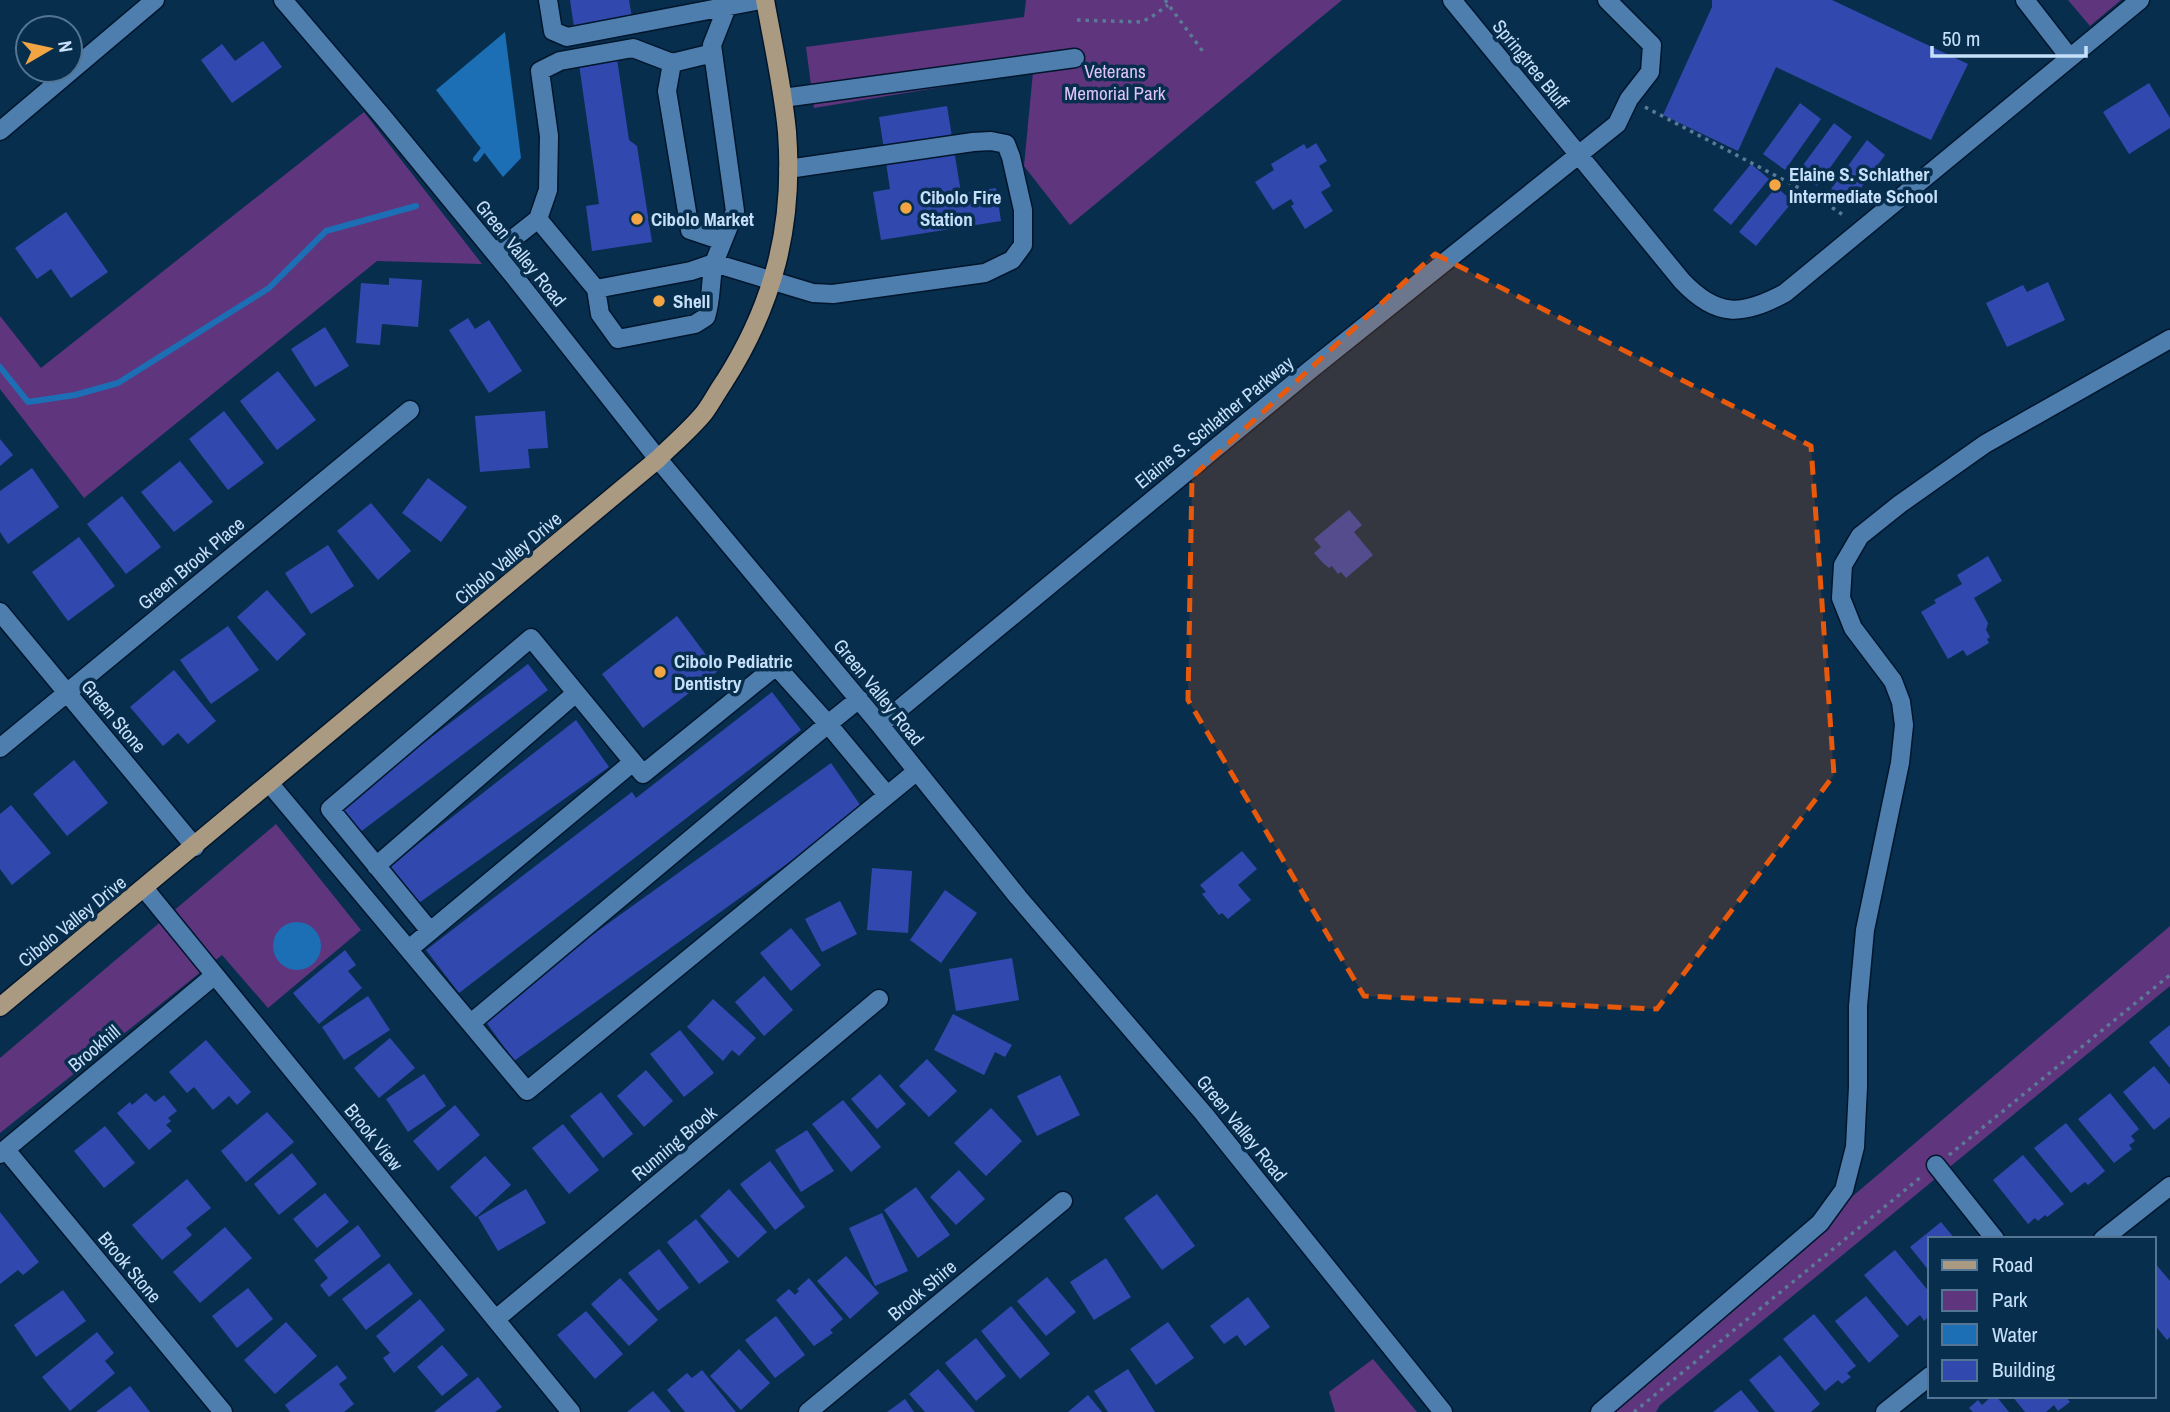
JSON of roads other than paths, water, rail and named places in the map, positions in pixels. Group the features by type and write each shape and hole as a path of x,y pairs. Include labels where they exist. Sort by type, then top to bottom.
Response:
{"main road":[{"name":"Cibolo Valley Drive","path":"0,1007 658,459 704,413 736,363 764,309 785,216 788,169 783,98 763,0"}],"street":[{"path":"0,131 155,0"},
{"name":"Green Valley Road","path":"283,0 495,253 658,459 859,699 1018,897 1204,1114 1443,1412"},
{"path":"548,0 553,31 567,37 681,8 727,7 763,0"},
{"name":"Springtree Bluff","path":"1452,0 1682,281 1699,298 1720,307 1741,310 1762,305 1785,293 2140,0"},
{"name":"Elaine S. Schlather Parkway","path":"880,725 1289,387 1617,124 1629,99 1650,72 1652,45 1607,0"},
{"path":"2025,0 2070,58"},
{"path":"538,219 596,289 600,314 618,339 695,324 706,317 714,263 735,211 712,45 727,7"},
{"path":"495,253 538,219 548,190 548,136 540,71 560,61 632,48 672,63 713,53"},
{"path":"783,98 1075,58"},
{"path":"672,63 667,91 690,230 723,241"},
{"path":"596,289 691,271 714,263 813,293 833,294 985,273 1012,260 1023,245 1023,210 1006,144 973,142 788,169"},
{"path":"1600,1412 1820,1223 1844,1190 1855,1147 1858,1006 1865,930 1900,763 1903,725 1901,702 1893,681 1853,628 1841,597 1843,565 1860,537 1900,504 1985,444 2170,339"},
{"name":"Green Brook Place","path":"0,748 410,410"},
{"name":"Green Stone","path":"0,612 195,847"},
{"path":"430,931 330,808 531,638 643,774 776,666 887,795"},
{"path":"376,866 576,693"},
{"path":"471,1023 859,699"},
{"path":"408,949 633,762"},
{"path":"270,784 527,1091 916,771"},
{"name":"Brook View","path":"144,888 571,1412"},
{"name":"Brookhill","path":"3,1152 215,975"},
{"name":"Running Brook","path":"496,1319 879,999"},
{"name":"Brook Stone","path":"3,1152 223,1412"},
{"path":"1936,1165 1993,1237"},
{"path":"2106,1237 2170,1186"},
{"name":"Brook Shire","path":"808,1412 1063,1201"},
{"path":"1885,1412 1928,1378"}],"water":[{"path":"505,32 521,158 503,177 436,90"},
{"path":"297,922 314,929 321,946 314,963 297,970 280,963 273,946 280,929"}],"waterway":[{"path":"476,159 487,145"},
{"path":"0,367 28,402 75,395 118,383 269,288 326,231 416,206"}],"place":[{"name":"Elaine S. Schlather Intermediate School","path":"1775,185"},
{"name":"Cibolo Fire Station","path":"906,208"},
{"name":"Cibolo Market","path":"637,219"},
{"name":"Shell","path":"659,301"},
{"name":"Cibolo Pediatric Dentistry","path":"660,672"}],"park label":[{"name":"Veterans Memorial Park","path":"1115,82"}]}
